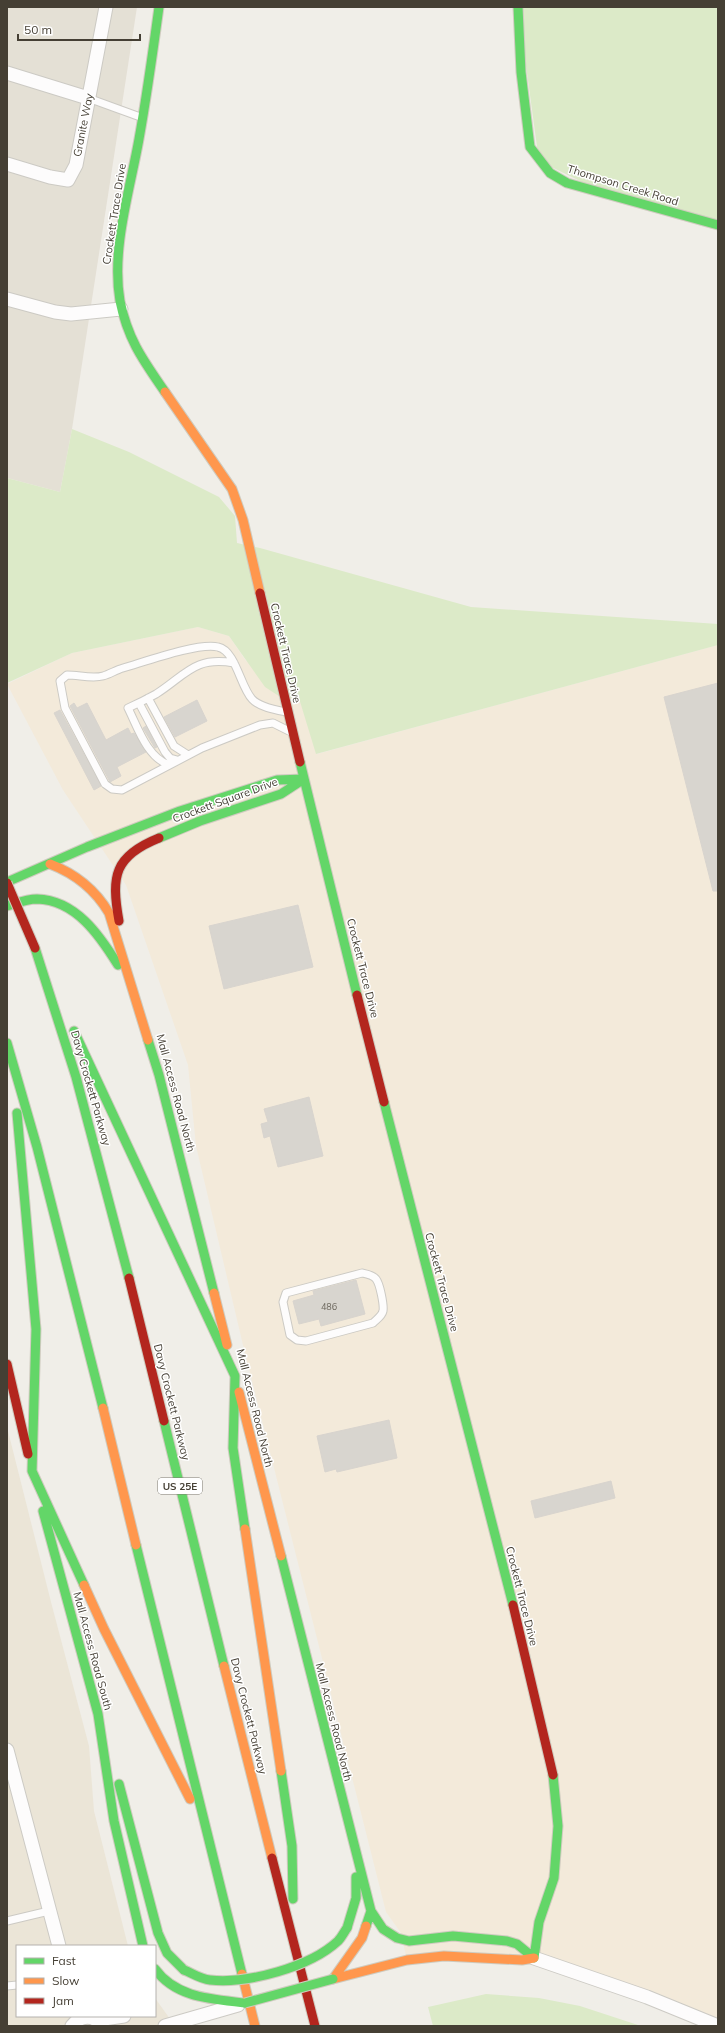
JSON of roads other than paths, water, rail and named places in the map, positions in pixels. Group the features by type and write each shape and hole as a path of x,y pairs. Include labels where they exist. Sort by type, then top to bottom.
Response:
{"main road":[{"name":"Crockett Trace Drive","path":"159,7 143,118 119,247 117,280 121,309 127,329 137,352 213,459 236,496 245,524 253,564 304,779 404,1184 510,1594 553,1776 558,1826 554,1878 540,1922 534,1958"},
{"name":"Thompson Creek Road","path":"518,7 521,72 530,147 550,173 567,183 718,225"},
{"name":"Crockett Square Drive","path":"7,882 166,817 243,790 277,780 304,779"},
{"name":"Crockett Square Drive","path":"135,992 114,893 114,882 120,867 128,854 143,844 200,821 281,794 304,779"},
{"name":"Mall Access Road North","path":"50,864 76,876 94,891 104,902 135,992 186,1177 355,1855 371,1911 383,1929 397,1938 409,1941 453,1936 507,1941 517,1944 534,1958"},
{"name":"Davy Crockett Parkway","path":"7,882 35,948 76,1077 115,1221 234,1708 293,1934 315,2026"},
{"path":"7,906 22,901 38,899 50,901 76,913 97,931 135,992"},
{"path":"35,948 235,1376 233,1448 292,1846 293,1934"},
{"path":"7,1043 61,1240 256,2026"},
{"path":"13,1062 36,1329 32,1471 104,1629 208,1834"},
{"name":"Mall Access Road South","path":"7,1364 32,1471 98,1714 114,1821 143,1945"},
{"path":"98,1714 111,1753 158,1933 167,1953 184,1970 208,1980 230,1981 268,1974 316,1957 339,1940 347,1928 356,1898 355,1855"},
{"path":"333,1979 362,1938 371,1911"},
{"path":"156,1971 158,1975 166,1982 197,1996 246,2003 369,1968 407,1960 444,1956 482,1956 522,1960 534,1958"}],"street":[{"name":"Granite Way","path":"7,164 50,177 68,180 76,165 103,8"},
{"path":"7,73 88,98"},
{"path":"7,299 55,312 71,314 121,309"},
{"path":"7,1750 59,1945"},
{"path":"534,1958 648,1997 718,2026"},
{"path":"165,2026 246,2003"},
{"path":"72,2022 80,2018 94,2020 116,2017"}],"lane":[{"path":"88,98 143,118"},
{"path":"288,713 252,700 230,654 219,647 194,648 122,668 104,676 91,677 67,675 60,681 65,708 105,784 112,789 122,790 177,760 260,725 273,723 293,732"},
{"path":"168,765 158,760 150,750 128,708 148,698 186,671 202,663 217,660 234,663"},
{"path":"148,698 174,746 188,755"},
{"path":"139,702 165,752 170,758 177,760"},
{"path":"286,1336 290,1341 306,1341 373,1323 380,1317 383,1311 382,1300 376,1280 371,1275 362,1273 286,1293 283,1302 290,1335 298,1340"},
{"path":"7,1922 49,1911"}]}
